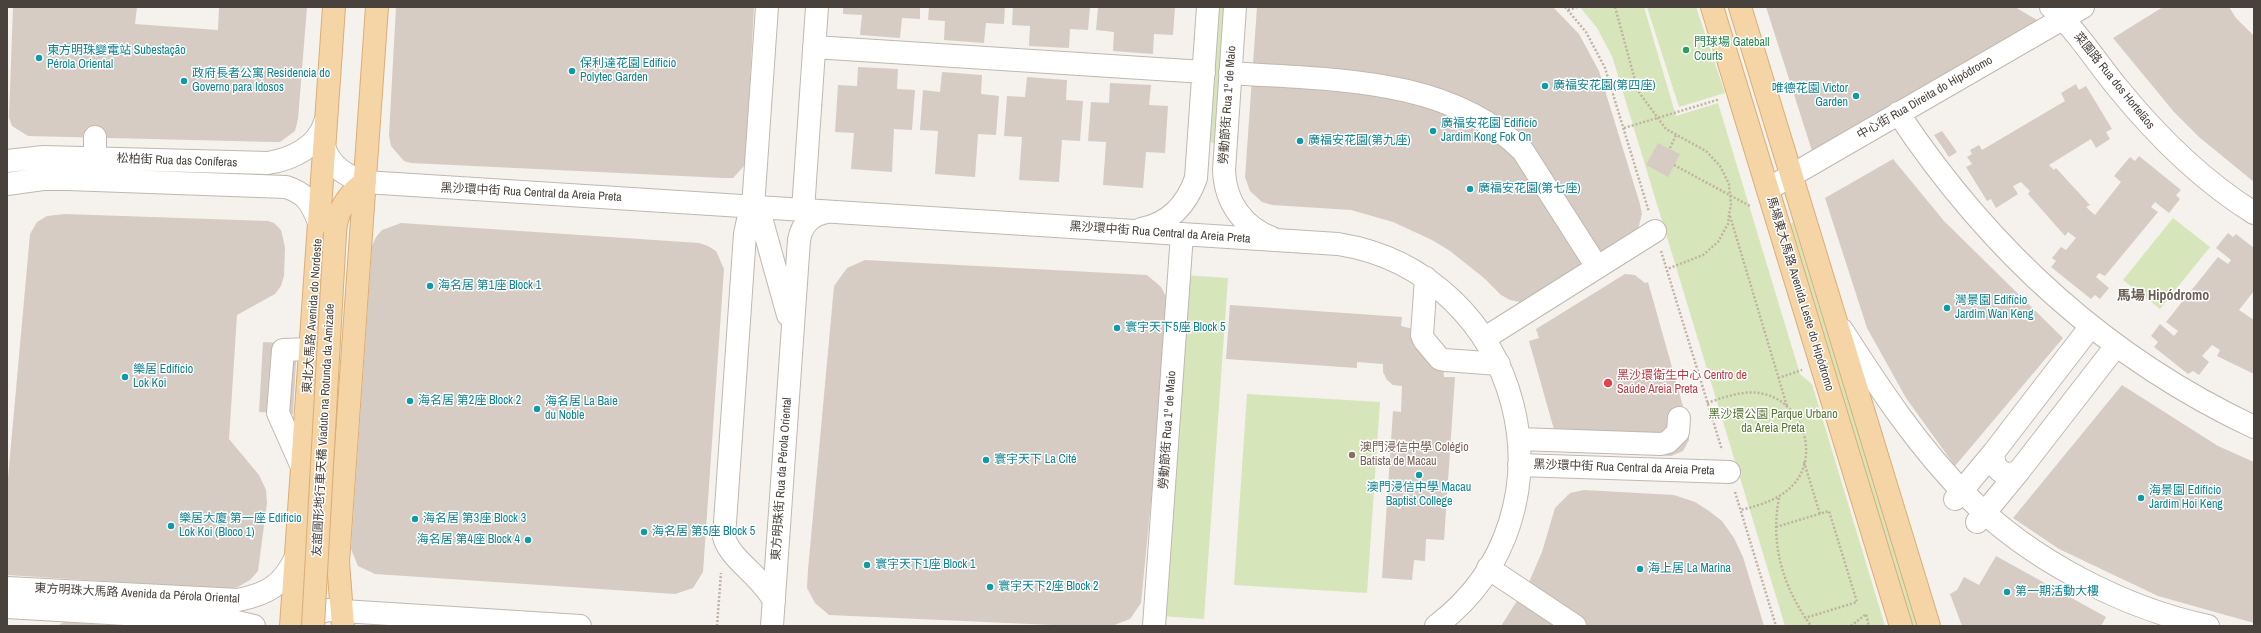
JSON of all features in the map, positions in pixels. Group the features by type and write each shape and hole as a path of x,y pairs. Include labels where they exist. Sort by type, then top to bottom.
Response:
{"main road":[{"name":"東北大馬路 Avenida do Nordeste","path":"291,626 318,220 334,7"},
{"path":"342,618 338,562 377,7"},
{"name":"馬場東大馬路 Avenida Leste do Hipódromo","path":"1712,7 1901,626"},
{"path":"1740,7 1929,626"},
{"name":"友誼圓形地行車天橋 Viaduto na Rotunda da Amizade","path":"313,626 335,233 337,219 346,200 365,182"}],"street":[{"path":"767,7 753,207 749,216 745,234 724,537 730,551 762,582 774,601"},
{"path":"803,210 817,7"},
{"path":"1126,230 1142,229 1158,224 1172,215 1184,203 1196,178 1208,7"},
{"name":"勞動節街 Rua 1º de Maio","path":"1235,7 1225,147 1225,182 1230,200 1248,224 1262,234 1288,241"},
{"name":"中心街 Rua Direita do Hipódromo","path":"1768,188 1898,113 2057,13 2083,7"},
{"name":"菜園路 Rua dos Hortelãos","path":"2057,13 2090,49 2116,86 2145,121 2212,183 2254,213"},
{"path":"814,47 1204,72"},
{"path":"1230,74 1347,81 1391,87 1440,102 1487,123 1509,137 1523,152 1597,267"},
{"path":"1898,113 1939,172 1984,227 2034,277 2116,346 2182,388 2254,427"},
{"name":"松柏街 Rua das Coníferas","path":"7,161 44,157 95,148 268,164 281,161 306,148 322,133 326,118"},
{"name":"黑沙環中街 Rua Central da Areia Preta","path":"324,146 330,160 342,172 365,182 1338,244 1361,249 1394,260 1426,278 1463,311 1485,338 1499,364 1513,401 1519,439 1519,465 1515,499 1509,521 1488,568 1466,597 1436,626"},
{"path":"1199,146 1204,155 1212,158 1221,155 1225,147"},
{"name":"松柏街 Rua das Coníferas","path":"7,184 43,179 68,179 286,187 300,191 308,199 318,220"},
{"name":"東方明珠街 Rua da Pérola Oriental","path":"753,207 760,218 793,331"},
{"name":"東方明珠街 Rua da Pérola Oriental","path":"772,626 800,235 811,218 827,212"},
{"path":"1485,338 1655,231"},
{"name":"勞動節街 Rua 1º de Maio","path":"1154,626 1182,234"},
{"path":"1426,278 1422,330 1424,340 1440,359 1499,364"},
{"path":"1836,320 1886,400 1959,495 1980,514 2036,552 2083,580 2126,600 2186,622 2208,626"},
{"path":"1959,495 2091,326"},
{"path":"1980,514 2019,471 2116,346"},
{"path":"1519,439 1661,444 1668,442 1678,432 1679,418"},
{"path":"1994,452 1994,462 1999,471 2009,474 2019,471"},
{"name":"黑沙環中街 Rua Central da Areia Preta","path":"1519,465 1729,472"},
{"name":"東方明珠大馬路 Avenida da Pérola Oriental","path":"7,588 238,600 261,594 284,579 296,557"},
{"path":"338,562 342,579 350,594 362,605 386,614"},
{"path":"1488,568 1575,626"},
{"name":"東方明珠大馬路 Avenida da Pérola Oriental","path":"7,607 213,619 254,626"},
{"path":"298,626 319,612 327,610 342,618 386,614 524,624 580,626"}],"path":[{"path":"1565,7 1586,32 1600,56 1624,128 1707,402 1746,392 1765,394 1782,402 1795,414 1804,431 1806,450 1804,462 1794,485 1779,497 1741,510"},
{"path":"1568,10 1577,7"},
{"path":"1615,7 1638,92 1666,129 1706,151 1720,166 1729,184 1730,195 1728,224 1718,242 1703,255 1666,269"},
{"path":"1624,128 1717,100"},
{"path":"1670,148 1676,135"},
{"path":"1674,165 1777,220"},
{"path":"1729,216 1787,407"},
{"path":"1804,462 1820,514"},
{"path":"1779,497 1776,527 1779,562 1787,586 1811,626"},
{"path":"1776,527 1829,511 1857,602 1805,618"},
{"path":"1744,522 1776,626"},
{"path":"717,626 724,537"},
{"path":"1851,626 1866,614 1869,626"}],"green space":[{"path":"1215,7 1224,7 1215,143 1207,142"},
{"name":"黑沙環公園 Parque Urbano da Areia Preta","path":"1580,7 1644,7 1676,116 1718,103 1800,374 1812,384 1885,626 1785,626 1612,56 1597,28"},
{"name":"門球場 Gateball Courts","path":"1647,7 1696,7 1725,93 1679,107"},
{"path":"2173,218 2210,247 2160,309 2123,280"},
{"path":"1793,222 1918,626 1909,626 1787,227"},
{"path":"1184,275 1228,278 1204,619 1160,616"},
{"path":"1247,394 1380,402 1367,593 1234,585"}],"building":[{"name":"政府長者公寓 Residencia do Governo para Idosos","path":"13,7 137,7 135,24 218,30 219,7 307,7 298,119 295,131 280,142 28,136 12,126 9,117"},
{"name":"保利達花園 Edificío Polytec Garden","path":"396,7 754,7 746,158 744,166 733,178 723,178 411,163 404,161 391,146 389,135"},
{"path":"843,7 920,7 920,19 902,18 900,38 860,35 862,15 843,14"},
{"path":"929,7 1005,7 1004,24 986,23 984,43 944,40 945,21 928,20"},
{"path":"1013,7 1090,7 1088,30 1070,29 1069,48 1029,46 1030,26 1012,25"},
{"path":"1098,7 1175,7 1173,35 1154,34 1153,54 1113,51 1114,32 1096,30"},
{"name":"廣福安花園 Edificío Jardim Kong Fok On","path":"1257,7 1553,7 1579,34 1599,71 1640,204 1642,214 1638,229 1525,301 1520,302 1510,300 1501,295 1484,278 1450,251 1432,240 1393,222 1351,210 1272,205 1262,202 1250,191 1245,177"},
{"name":"唯德花園 Victor Garden","path":"1766,7 2015,7 2042,23 1813,154"},
{"path":"2163,7 2229,7 2236,18 2254,36 2254,182 2199,137 2174,112 2113,38"},
{"path":"858,67 898,69 897,89 915,90 912,130 894,129 892,172 851,169 854,133 835,132 838,85 857,86"},
{"path":"942,72 982,75 981,94 999,96 996,135 978,134 975,177 935,174 938,131 920,130 923,90 940,92"},
{"path":"1027,77 1067,80 1066,100 1083,101 1080,141 1062,140 1059,182 1019,180 1022,137 1004,136 1007,96 1025,97"},
{"path":"1110,83 1151,85 1149,105 1168,106 1165,153 1146,152 1143,188 1103,185 1106,142 1088,141 1091,102 1109,103"},
{"path":"2076,84 2079,90 2086,86 2112,129 2106,132 2110,139 2096,148 2091,139 2049,165 2054,170 2056,168 2090,205 2086,207 2095,215 2121,182 2114,176 2130,157 2135,161 2139,156 2181,190 2176,195 2180,199 2169,213 2155,202 2151,207 2158,212 2105,276 2099,273 2096,277 2109,288 2100,299 2095,295 2091,299 2051,267 2056,261 2052,258 2061,247 2066,250 2076,238 2068,232 2065,236 2028,194 2030,191 2021,182 2013,186 2018,194 1996,208 1991,199 1987,201 1966,167 1972,164 1967,157 1972,154 1970,150 1979,145 1982,150 2065,101 2061,93"},
{"path":"1942,131 1957,152 1949,157 1934,135"},
{"path":"1658,143 1680,154 1668,177 1646,165"},
{"name":"灣景園 Edifício Jardim Wan Keng","path":"1893,159 1944,221 2063,338 1955,466 1906,398 1867,328 1825,198"},
{"name":"樂居 Edifício Lok Koi","path":"65,214 268,221 274,223 281,230 285,247 284,276 281,286 275,294 237,315 229,439 259,475 266,490 267,503 258,571 250,580 238,587 228,589 7,575 7,489 30,234 37,222 47,216"},
{"name":"海名居 La Baie du Noble","path":"401,223 699,243 716,251 724,269 703,572 693,588 675,594 375,574 358,566 351,549 372,246 376,237 382,230"},
{"path":"2228,233 2233,237 2236,234 2254,248 2254,291 2239,310 2254,320 2254,374 2217,356 2220,350 2212,345 2202,356 2209,362 2199,375 2193,371 2188,374 2154,347 2158,342 2151,336 2160,324 2174,336 2178,331 2166,322 2218,257 2228,264 2231,260 2216,248"},
{"name":"寰宇天下 La Cité","path":"865,260 1147,275 1161,287 1169,302 1169,319 1141,603 1130,619 1112,626 1075,626 829,615 815,603 807,588 808,570 834,286 847,268"},
{"name":"黑沙環衛生中心 Centro de Saúde Areia Preta","path":"1625,274 1635,275 1645,283 1648,282 1688,424 1689,440 1683,451 1671,456 1560,451 1529,341 1539,338 1536,329"},
{"name":"澳門浸信中學 Macau Baptist College","path":"1230,305 1402,317 1401,326 1413,329 1443,364 1444,377 1455,377 1444,540 1426,539 1425,561 1414,560 1412,580 1382,578 1393,411 1401,412 1402,386 1393,385 1387,380 1383,372 1383,364 1357,362 1357,368 1226,359"},
{"path":"263,342 297,344 293,414 259,412"},
{"name":"海景園 Edifício Jardim Hoi Keng","path":"2122,385 2218,446 2254,462 2254,623 2158,596 2059,549 2013,518"},
{"name":"海上居 La Marina","path":"1584,490 1674,495 1695,502 1709,511 1722,521 1734,538 1743,557 1764,626 1501,626 1529,582 1542,552 1555,508 1570,493"},
{"name":"第一期活動大樓","path":"1996,556 2106,617 2101,626 1962,626 1950,594 1957,590 1964,577 1979,585"},
{"path":"64,622 109,625 109,626 57,626"}],"place":[{"name":"門球場 Gateball Courts","path":"1686,50"},
{"name":"東方明珠變電站 Subestação Pérola Oriental","path":"39,58"},
{"name":"保利達花園 Edificío Polytec Garden","path":"572,71"},
{"name":"政府長者公寓 Residencia do Governo para Idosos","path":"184,81"},
{"name":"廣福安花園(第四座)","path":"1545,86"},
{"name":"唯德花園 Victor Garden","path":"1856,96"},
{"name":"廣福安花園 Edificío Jardim Kong Fok On","path":"1433,131"},
{"name":"廣福安花園(第九座)","path":"1300,141"},
{"name":"廣福安花園(第七座)","path":"1470,189"},
{"name":"海名居 第1座 Block 1","path":"430,286"},
{"name":"灣景園 Edifício Jardim Wan Keng","path":"1947,308"},
{"name":"寰宇天下5座 Block 5","path":"1117,328"},
{"name":"樂居 Edifício Lok Koi","path":"125,377"},
{"name":"黑沙環衛生中心 Centro de Saúde Areia Preta","path":"1608,383"},
{"name":"海名居 第2座 Block 2","path":"410,401"},
{"name":"海名居 La Baie du Noble","path":"537,409"},
{"name":"澳門浸信中學 Colégio Batista de Macau","path":"1352,455"},
{"name":"寰宇天下 La Cité","path":"986,460"},
{"name":"澳門浸信中學 Macau Baptist College","path":"1419,475"},
{"name":"海景園 Edifício Jardim Hoi Keng","path":"2141,498"},
{"name":"海名居 第3座 Block 3","path":"415,519"},
{"name":"樂居大廈 第一座 Edifício Lok Koi (Bloco 1)","path":"171,526"},
{"name":"海名居 第5座 Block 5","path":"644,532"},
{"name":"海名居 第4座 Block 4","path":"528,540"},
{"name":"寰宇天下1座 Block 1","path":"867,565"},
{"name":"海上居 La Marina","path":"1640,569"},
{"name":"寰宇天下2座 Block 2","path":"990,587"},
{"name":"第一期活動大樓","path":"2007,592"}],"district":[{"name":"馬場 Hipódromo","path":"2163,296"}]}
